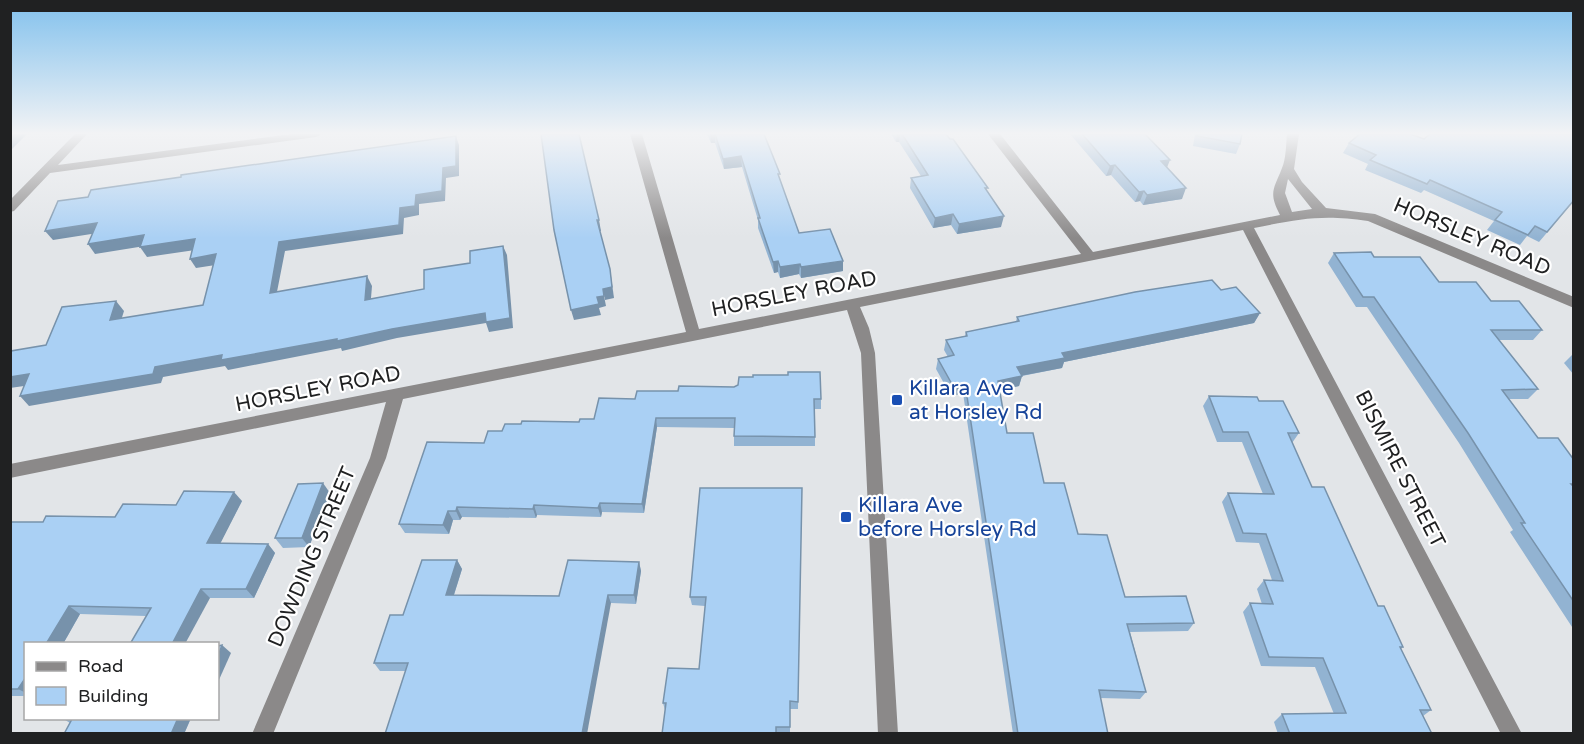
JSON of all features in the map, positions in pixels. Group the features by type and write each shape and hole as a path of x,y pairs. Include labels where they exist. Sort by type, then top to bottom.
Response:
{"street":[{"path":"10,208 46,170 56,169"},
{"path":"646,169 694,335"},
{"path":"1021,169 1090,257"},
{"path":"1288,217 1281,202 1279,187 1280,178 1288,169 1296,184 1322,212"},
{"name":"HORSLEY ROAD","path":"10,471 1322,212 1359,214 1379,220 1574,303"},
{"name":"BISMIRE STREET","path":"1247,226 1512,734"},
{"path":"852,304 862,328 868,353 888,734"},
{"name":"DOWDING STREET","path":"262,734 378,458 396,395"}],"building":[{"path":"225,169 443,169 442,191 416,195 415,206 400,208 399,225 279,242 270,293 367,276 365,300 424,289 424,270 470,263 470,251 503,246 510,318 486,322 485,313 221,360 222,355 155,367 153,374 20,396 29,374 10,377 11,351 46,345 62,307 116,301 110,320 203,305 216,254 190,259 195,239 140,247 144,235 88,244 97,223 45,231 58,201 88,197 91,190 181,177 181,175"},
{"path":"546,169 587,169 612,287 603,289 604,296 597,297 599,304 571,310 554,230"},
{"path":"745,169 778,169 799,233 830,229 843,261 801,267 800,264 780,267 778,261 773,262 758,218 760,218"},
{"path":"924,169 974,169 1004,216 959,224 953,214 935,218 911,178 928,175"},
{"path":"1118,169 1168,169 1186,188 1147,195 1144,191 1139,192"},
{"path":"1391,169 1574,169 1574,200 1547,232 1535,226 1528,235 1495,220 1502,212 1430,180 1427,184"},
{"path":"1371,252 1374,257 1420,257 1439,282 1476,282 1491,301 1519,301 1542,330 1491,330 1538,389 1502,390 1538,438 1558,438 1574,460 1574,484 1571,484 1574,487 1574,602 1521,523 1525,523 1468,433 1374,297 1363,297 1334,253"},
{"path":"1212,280 1221,290 1236,287 1260,313 1062,353 1065,358 1017,367 1022,376 998,381 1007,433 1033,433 1044,483 1064,483 1078,534 1107,535 1125,597 1186,596 1194,623 1127,624 1146,692 1099,690 1108,734 1018,734 965,383 953,386 938,359 954,355 946,340 967,336 966,332 1019,321 1017,317 1135,292"},
{"path":"788,372 820,372 821,399 814,399 815,437 734,436 735,418 656,418 642,504 600,503 598,508 534,505 533,509 457,507 456,511 448,511 443,525 399,524 427,442 484,443 488,431 502,431 505,424 521,424 522,421 579,422 580,419 594,419 599,398 635,399 637,391 678,391 679,386 734,387 738,385 739,377 788,375"},
{"path":"1209,396 1257,397 1259,401 1283,401 1299,433 1288,433 1312,487 1324,487 1378,606 1384,606 1403,647 1400,647 1431,710 1420,710 1432,734 1290,734 1282,714 1346,713 1323,658 1269,657 1250,603 1273,604 1264,580 1283,581 1266,534 1243,533 1228,493 1274,494 1248,432 1223,432"},
{"path":"323,483 302,538 275,538 298,484"},
{"path":"700,488 802,488 798,702 790,701 790,727 776,727 776,734 662,734 666,703 663,703 668,668 699,669 706,597 690,597"},
{"path":"184,491 234,492 207,543 268,544 246,589 201,589 173,642 131,642 151,608 69,606 47,642 24,642 24,680 18,689 10,689 10,522 43,522 46,516 115,517 123,504 176,505"},
{"path":"422,560 457,560 446,595 559,596 568,560 639,562 634,595 608,595 582,734 385,734 408,663 374,663 390,615 403,615"},
{"path":"71,720 177,720 171,734 64,734"}],"place":[{"name":"Killara Ave at Horsley Rd","path":"897,400"},
{"name":"Killara Ave before Horsley Rd","path":"846,517"}]}
